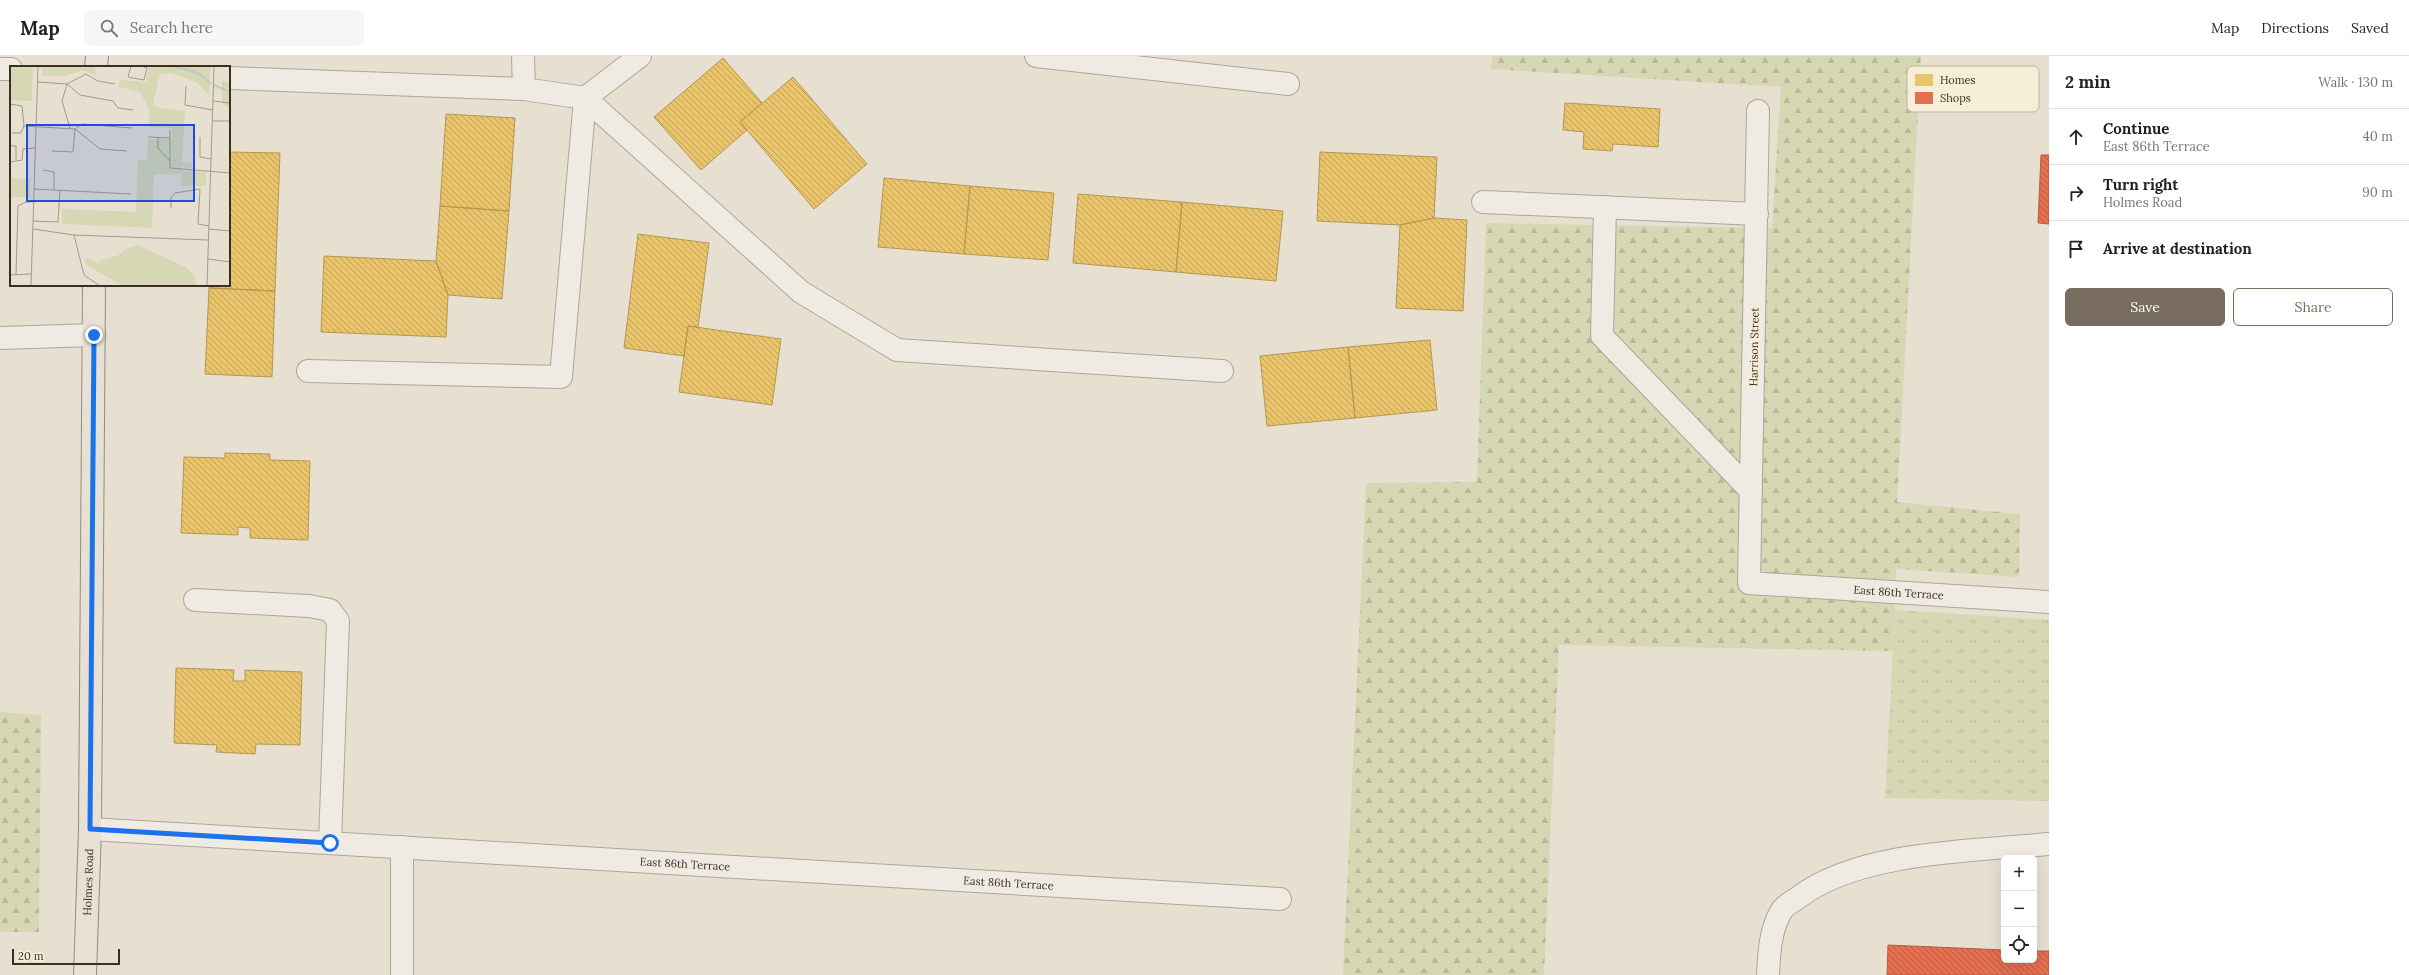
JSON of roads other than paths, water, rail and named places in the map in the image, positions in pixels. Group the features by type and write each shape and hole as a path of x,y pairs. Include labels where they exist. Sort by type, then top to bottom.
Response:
{"main road":[{"path":"96,66 97,56"},
{"name":"Holmes Road","path":"85,975 90,829 94,286"}],"street":[{"path":"523,56 524,89"},
{"path":"308,371 561,377 585,98 640,56"},
{"path":"1036,56 1288,84"},
{"path":"230,78 524,89 585,98 802,292 897,350 1222,371"},
{"name":"Harrison Street","path":"1749,582 1758,111"},
{"path":"1483,202 1757,214"},
{"path":"1605,207 1602,336 1751,491"},
{"path":"0,338 94,335"},
{"name":"East 86th Terrace","path":"1749,582 2049,602"},
{"path":"195,600 309,606 330,610 338,621 330,843"},
{"name":"East 86th Terrace","path":"90,829 1280,900"},
{"path":"1768,975 1770,944 1782,910 1816,884 1858,869 1921,856 2049,844"},
{"path":"402,848 402,975"}]}
